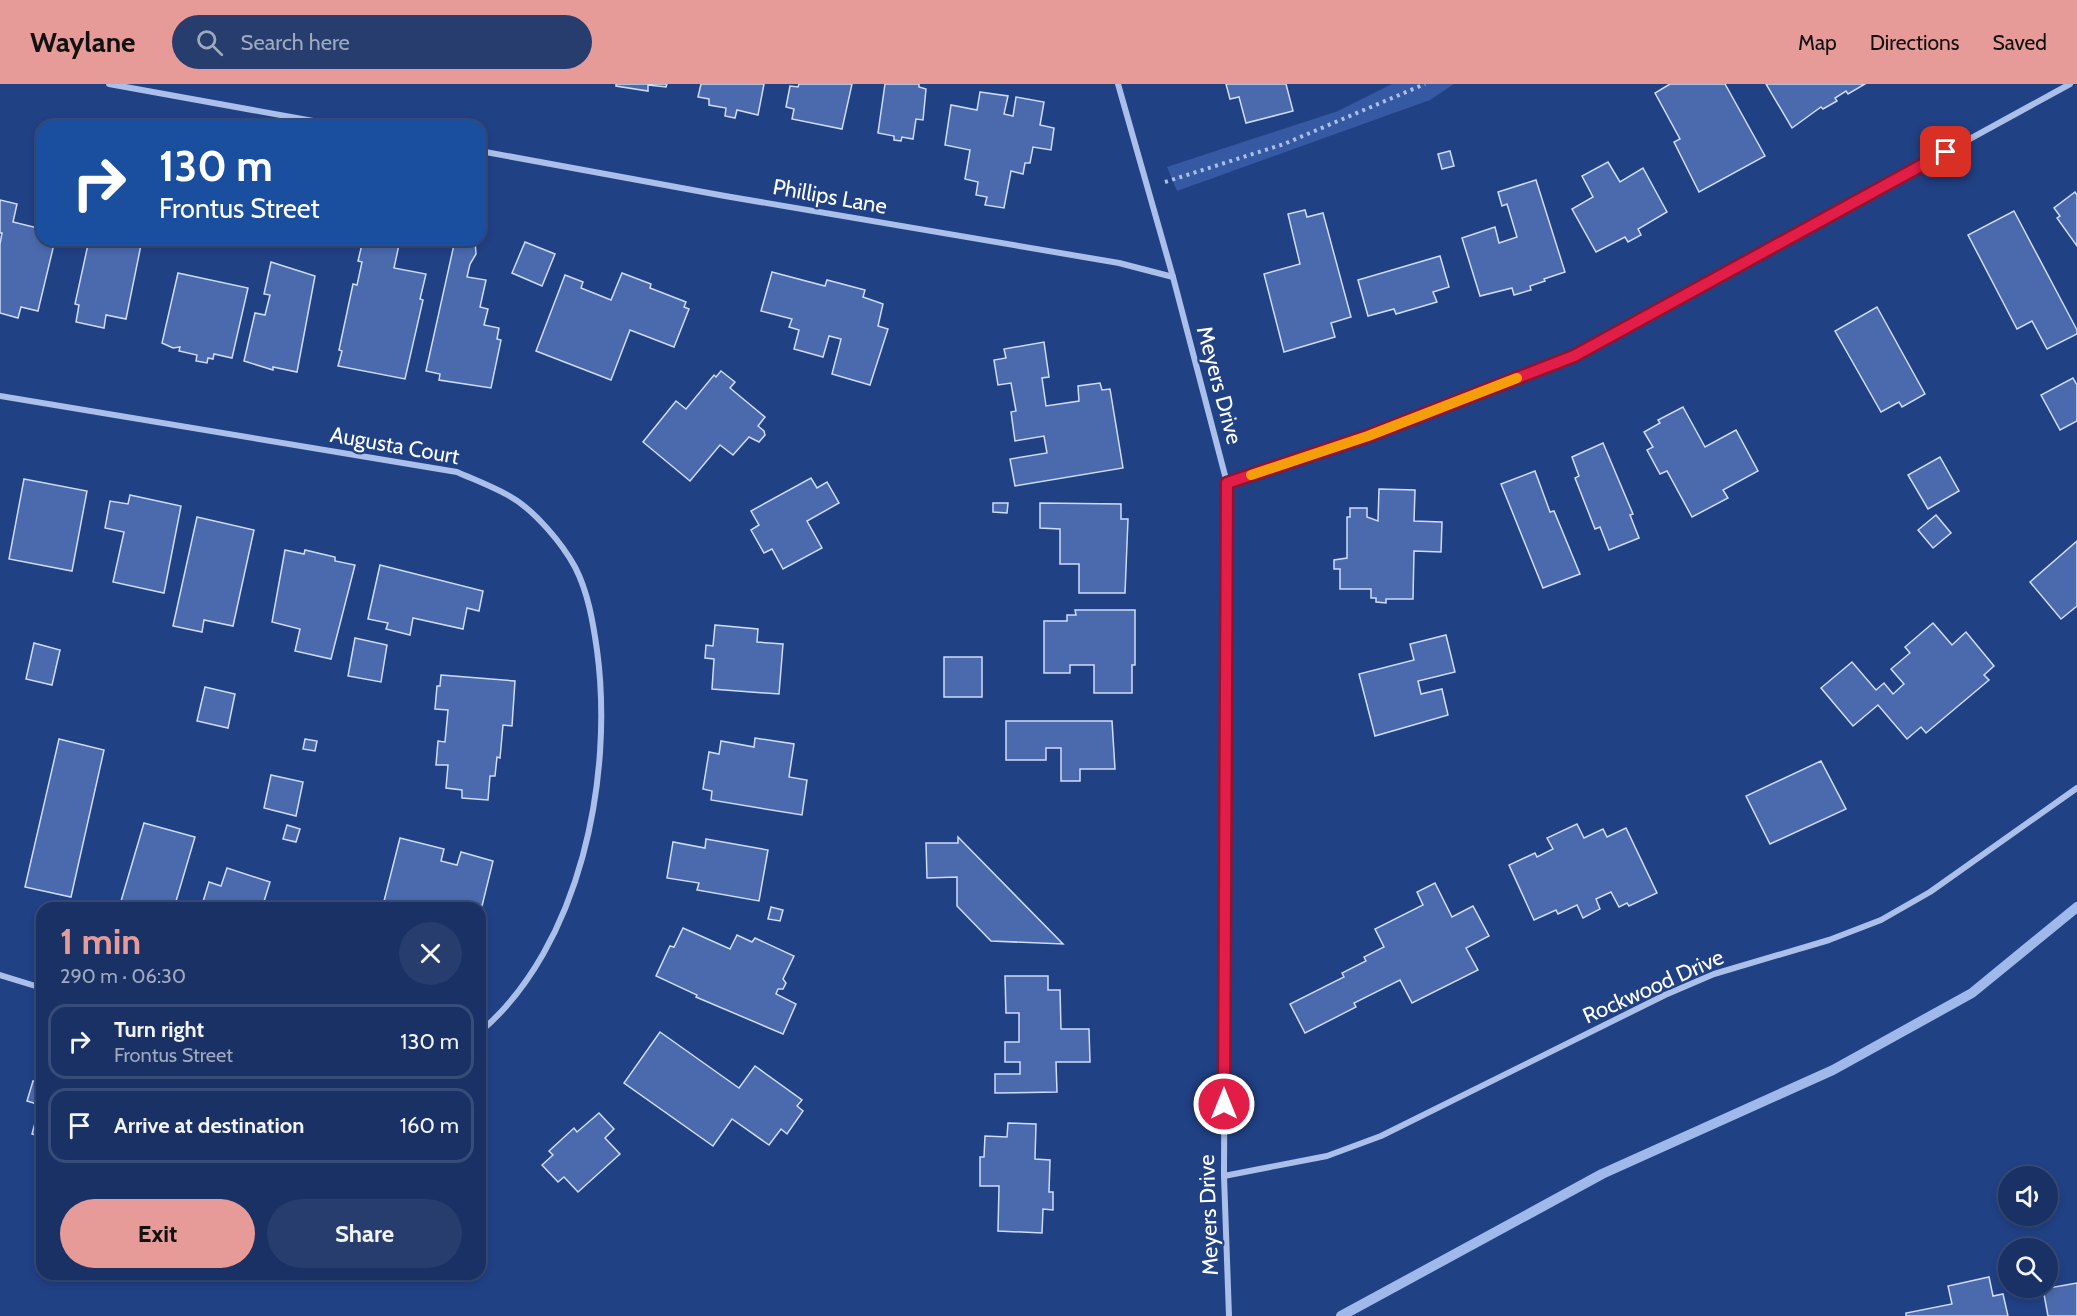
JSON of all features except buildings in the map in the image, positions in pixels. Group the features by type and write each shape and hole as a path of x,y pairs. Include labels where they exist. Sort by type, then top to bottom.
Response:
{"street":[{"path":"109,84 308,120"},
{"name":"Meyers Drive","path":"1118,84 1173,277 1227,483 1224,1176 1229,1316"},
{"path":"1227,483 1368,436 1574,356 2070,84"},
{"name":"Phillips Lane","path":"486,153 1119,263 1173,277"},
{"name":"Augusta Court","path":"0,396 457,472 513,498 551,532 575,567 593,617 603,692 600,762 582,859 559,921 531,975 498,1016 486,1027"},
{"name":"Rockwood Drive","path":"1224,1176 1327,1156 1381,1136 1665,995 1714,974 1829,939 1881,920 1930,892 2077,788"},
{"path":"0,975 36,986"}],"path":[{"path":"1148,188 1284,144 1425,84"}],"shaded area":[{"path":"1392,84 1454,84 1430,100 1177,191 1167,167 1338,111"}],"waterway":[{"path":"1341,1316 1602,1174 1833,1070 1972,993 2077,907"}],"slow traffic":[{"path":"1251,475 1368,436 1517,378"}],"route":[{"path":"1224,1104 1227,483 1368,436 1574,356 1946,152"}]}
